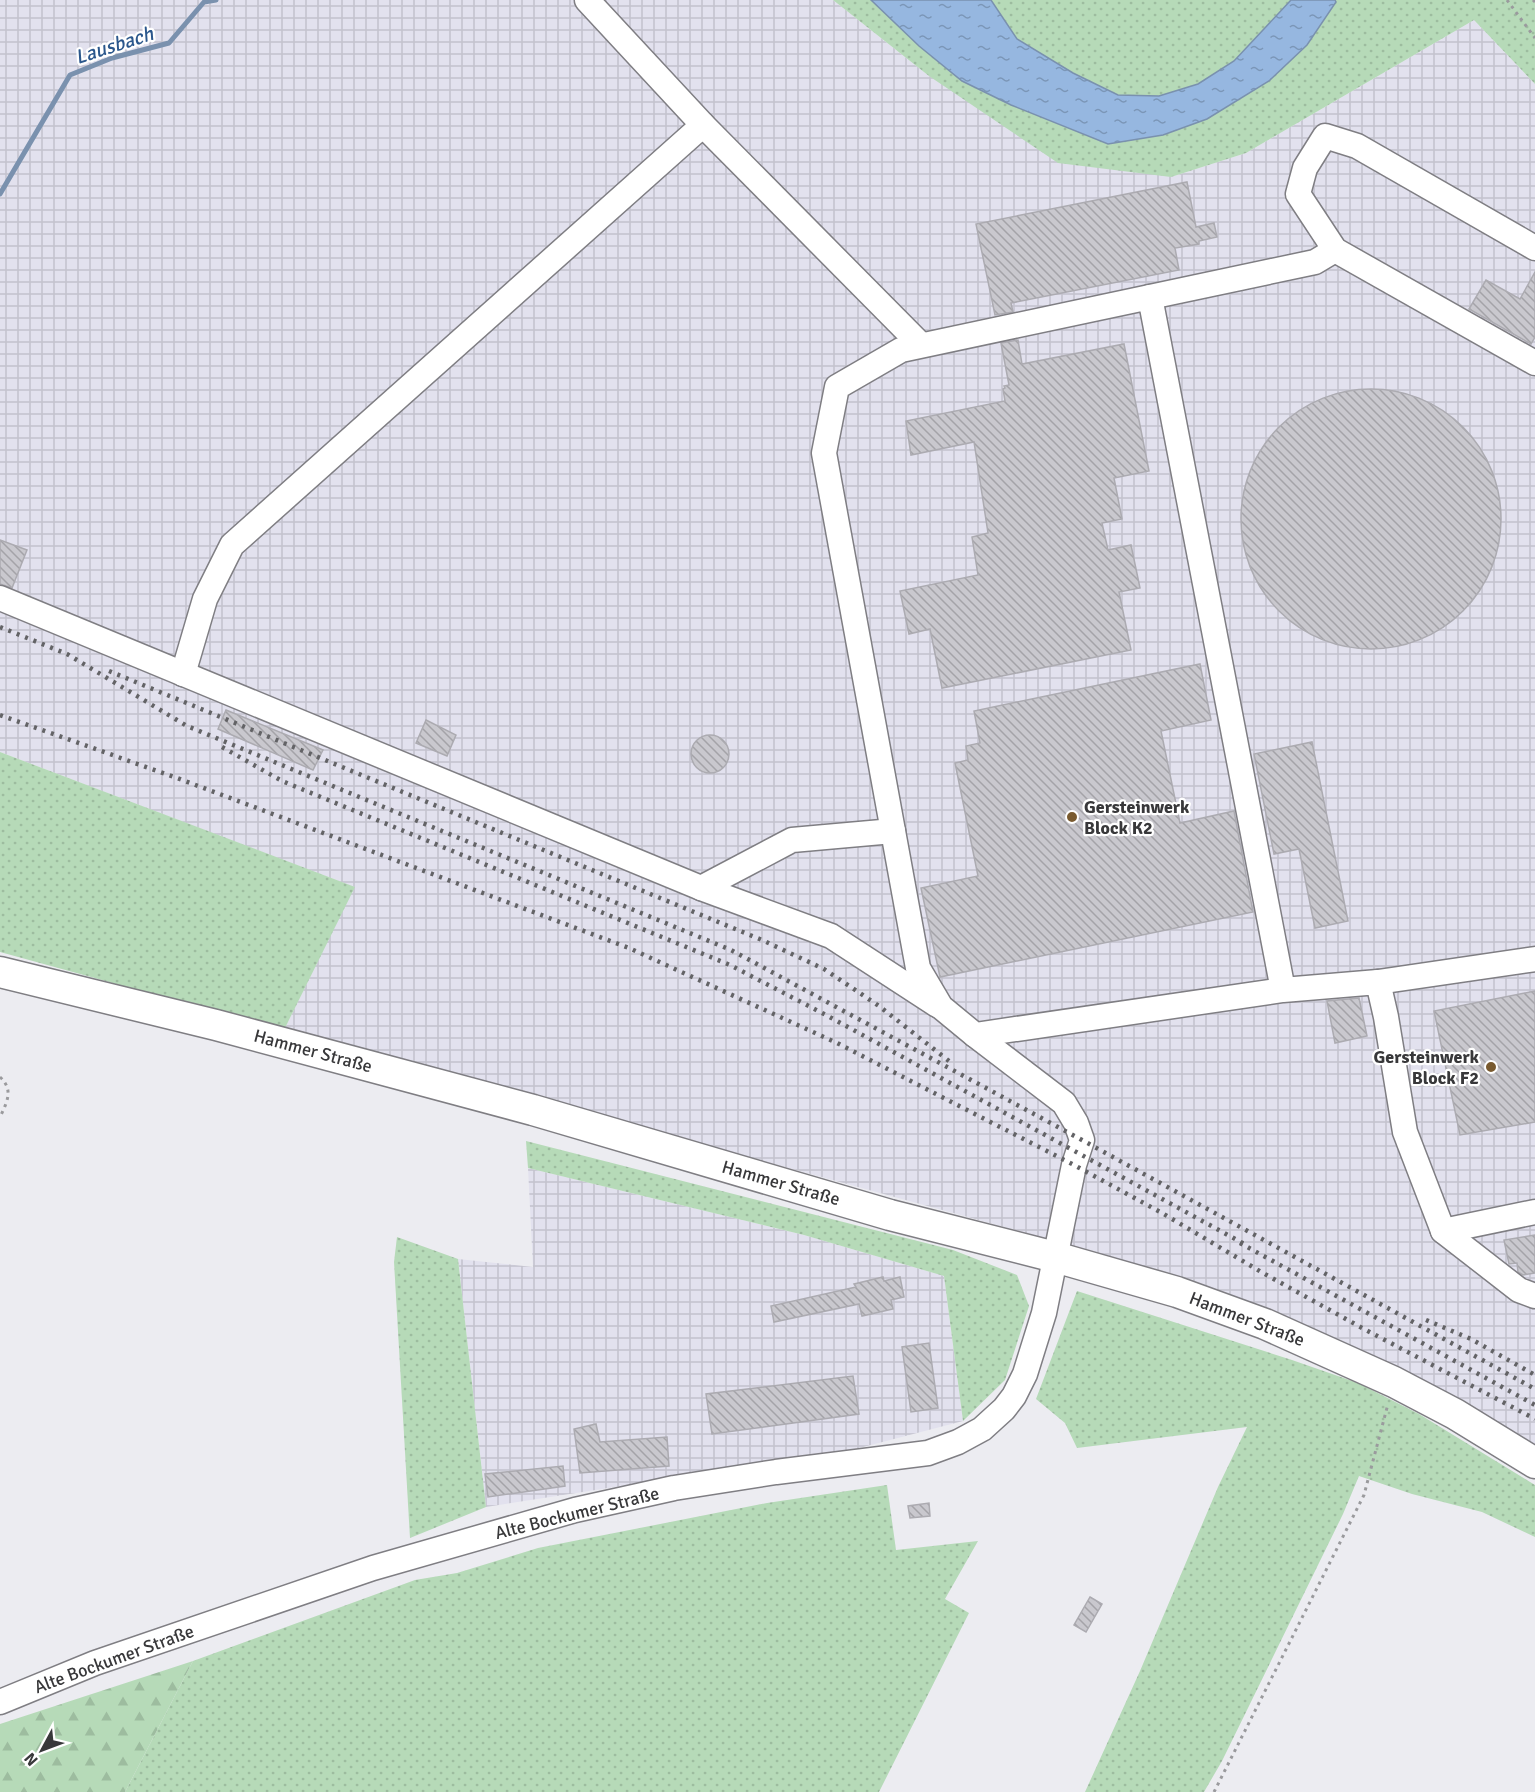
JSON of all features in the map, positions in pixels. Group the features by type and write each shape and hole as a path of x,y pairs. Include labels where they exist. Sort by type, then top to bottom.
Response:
{"main road":[{"name":"Hammer Straße","path":"0,972 216,1025 533,1110 890,1215 1055,1257 1177,1292 1265,1324 1394,1382 1455,1414 1535,1463"}],"street":[{"path":"587,0 703,125 921,345"},
{"path":"183,674 206,599 232,545 703,125"},
{"path":"1535,248 1357,146 1325,136 1305,168 1298,194 1335,250 1535,363"},
{"path":"941,1007 918,968 824,453 837,387 901,350 1315,262 1335,250"},
{"path":"1150,297 1283,990"},
{"path":"0,598 701,888 831,936 941,1007"},
{"path":"701,888 792,840 893,831"},
{"path":"975,1035 1283,990 1378,982 1535,959"},
{"path":"1378,982 1405,1132 1443,1231 1519,1290 1535,1296"},
{"name":"Alte Bockumer Straße","path":"0,1702 125,1652 374,1568 575,1510 674,1488 776,1472 927,1453 958,1442 982,1429 1004,1409 1014,1396 1025,1374 1044,1313 1074,1165 1082,1140 1064,1103 941,1007"},
{"path":"1443,1231 1535,1212"}],"path":[{"path":"1507,0 1535,38"},
{"path":"0,1077 9,1088 9,1098 0,1117"},
{"path":"1214,1792 1364,1495 1394,1382"}],"shaded area":[{"path":"0,0 833,0 929,76 1171,177 1246,153 1474,20 1535,84 1535,1455 1359,1353 1085,1249 284,1030 354,887 0,752"},
{"path":"528,1168 804,1235 944,1276 963,1421 848,1451 486,1507 458,1259 533,1267"}],"green space":[{"path":"833,0 1535,0 1535,84 1474,20 1246,153 1171,177 1058,163 929,76"},
{"path":"0,752 355,887 284,1030 0,952"},
{"path":"526,1141 953,1250 1017,1275 1029,1306 1005,1380 963,1421 944,1276 804,1235 528,1168"},
{"path":"397,1237 458,1259 486,1507 410,1538 394,1262"},
{"path":"1077,1291 1358,1383 1419,1414 1535,1485 1535,1537 1482,1512 1412,1494 1359,1476 1343,1514 1222,1761 1204,1792 1085,1792 1140,1671 1218,1487 1247,1427 1077,1448 1065,1423 1036,1399"},
{"path":"887,1485 896,1550 978,1541 945,1599 969,1613 879,1792 125,1792 193,1661 415,1580 457,1573 538,1548 767,1503"},
{"path":"193,1661 125,1792 0,1792 0,1724"}],"water":[{"path":"871,0 991,0 1017,39 1073,73 1118,95 1159,96 1198,84 1234,61 1291,0 1335,0 1336,2 1307,45 1269,81 1207,119 1163,135 1108,144 1011,105 962,81 919,46"}],"building":[{"path":"1187,182 1196,227 1214,223 1217,237 1199,241 1199,244 1175,248 1179,270 1011,303 1013,312 995,315 976,224"},
{"path":"1535,272 1535,337 1531,344 1469,309 1486,280 1520,299"},
{"path":"1018,340 1022,364 1124,344 1149,471 1114,478 1122,519 1102,523 1108,550 1131,545 1140,588 1119,592 1131,650 942,688 930,629 909,634 900,591 978,575 972,537 988,533 974,442 911,455 906,421 1005,401 1003,389 1004,386 1009,385 1001,343"},
{"path":"1358,389 1384,389 1409,394 1433,404 1454,418 1472,436 1492,469 1499,494 1501,519 1499,544 1492,569 1472,602 1454,620 1433,634 1409,644 1384,649 1358,649 1333,644 1309,634 1288,620 1270,602 1256,581 1246,557 1241,532 1241,506 1246,481 1256,457 1270,436 1288,418 1309,404 1333,394"},
{"path":"0,540 27,550 12,588 0,584"},
{"name":"Gersteinwerk Block K2","path":"1200,664 1211,720 1161,731 1180,823 1234,811 1253,912 940,977 921,888 978,876 955,763 968,760 966,746 980,743 974,711"},
{"path":"226,710 323,750 313,770 218,729"},
{"path":"426,720 456,735 447,756 416,743"},
{"path":"710,735 723,741 729,754 723,767 710,773 697,767 691,754 697,741"},
{"path":"1312,742 1348,921 1315,928 1299,849 1274,854 1254,754"},
{"name":"Gersteinwerk Block F2","path":"1535,991 1535,1122 1460,1135 1434,1011"},
{"path":"1359,998 1367,1036 1335,1043 1327,1001"},
{"path":"1535,1235 1535,1273 1523,1275 1518,1272 1517,1263 1509,1264 1504,1240"},
{"path":"883,1277 884,1281 900,1277 904,1297 891,1300 893,1309 862,1316 859,1304 774,1322 771,1306 856,1287 854,1284"},
{"path":"929,1343 938,1408 911,1412 902,1347"},
{"path":"853,1376 859,1414 712,1434 706,1394"},
{"path":"596,1424 600,1442 667,1437 669,1466 580,1473 574,1429"},
{"path":"563,1466 565,1486 488,1497 485,1474"},
{"path":"929,1503 930,1516 910,1518 908,1506"},
{"path":"1090,1597 1102,1604 1086,1632 1074,1625"}],"waterway":[{"name":"Lausbach","path":"0,194 70,75 112,58 169,43 204,2 216,0"}],"railway":[{"path":"0,627 67,654 187,726 731,950 1535,1389"},
{"path":"109,671 762,940 824,969 879,1006 949,1061"},
{"path":"0,715 177,778 629,948 837,1043 1074,1165 1364,1329 1535,1419"},
{"path":"222,747 282,781 730,965 826,1015 1248,1246"},
{"path":"1240,1243 1535,1405"},
{"path":"1426,1320 1471,1339 1535,1375"}],"place":[{"name":"Gersteinwerk Block K2","path":"1072,817"},
{"name":"Gersteinwerk Block F2","path":"1491,1067"}]}
